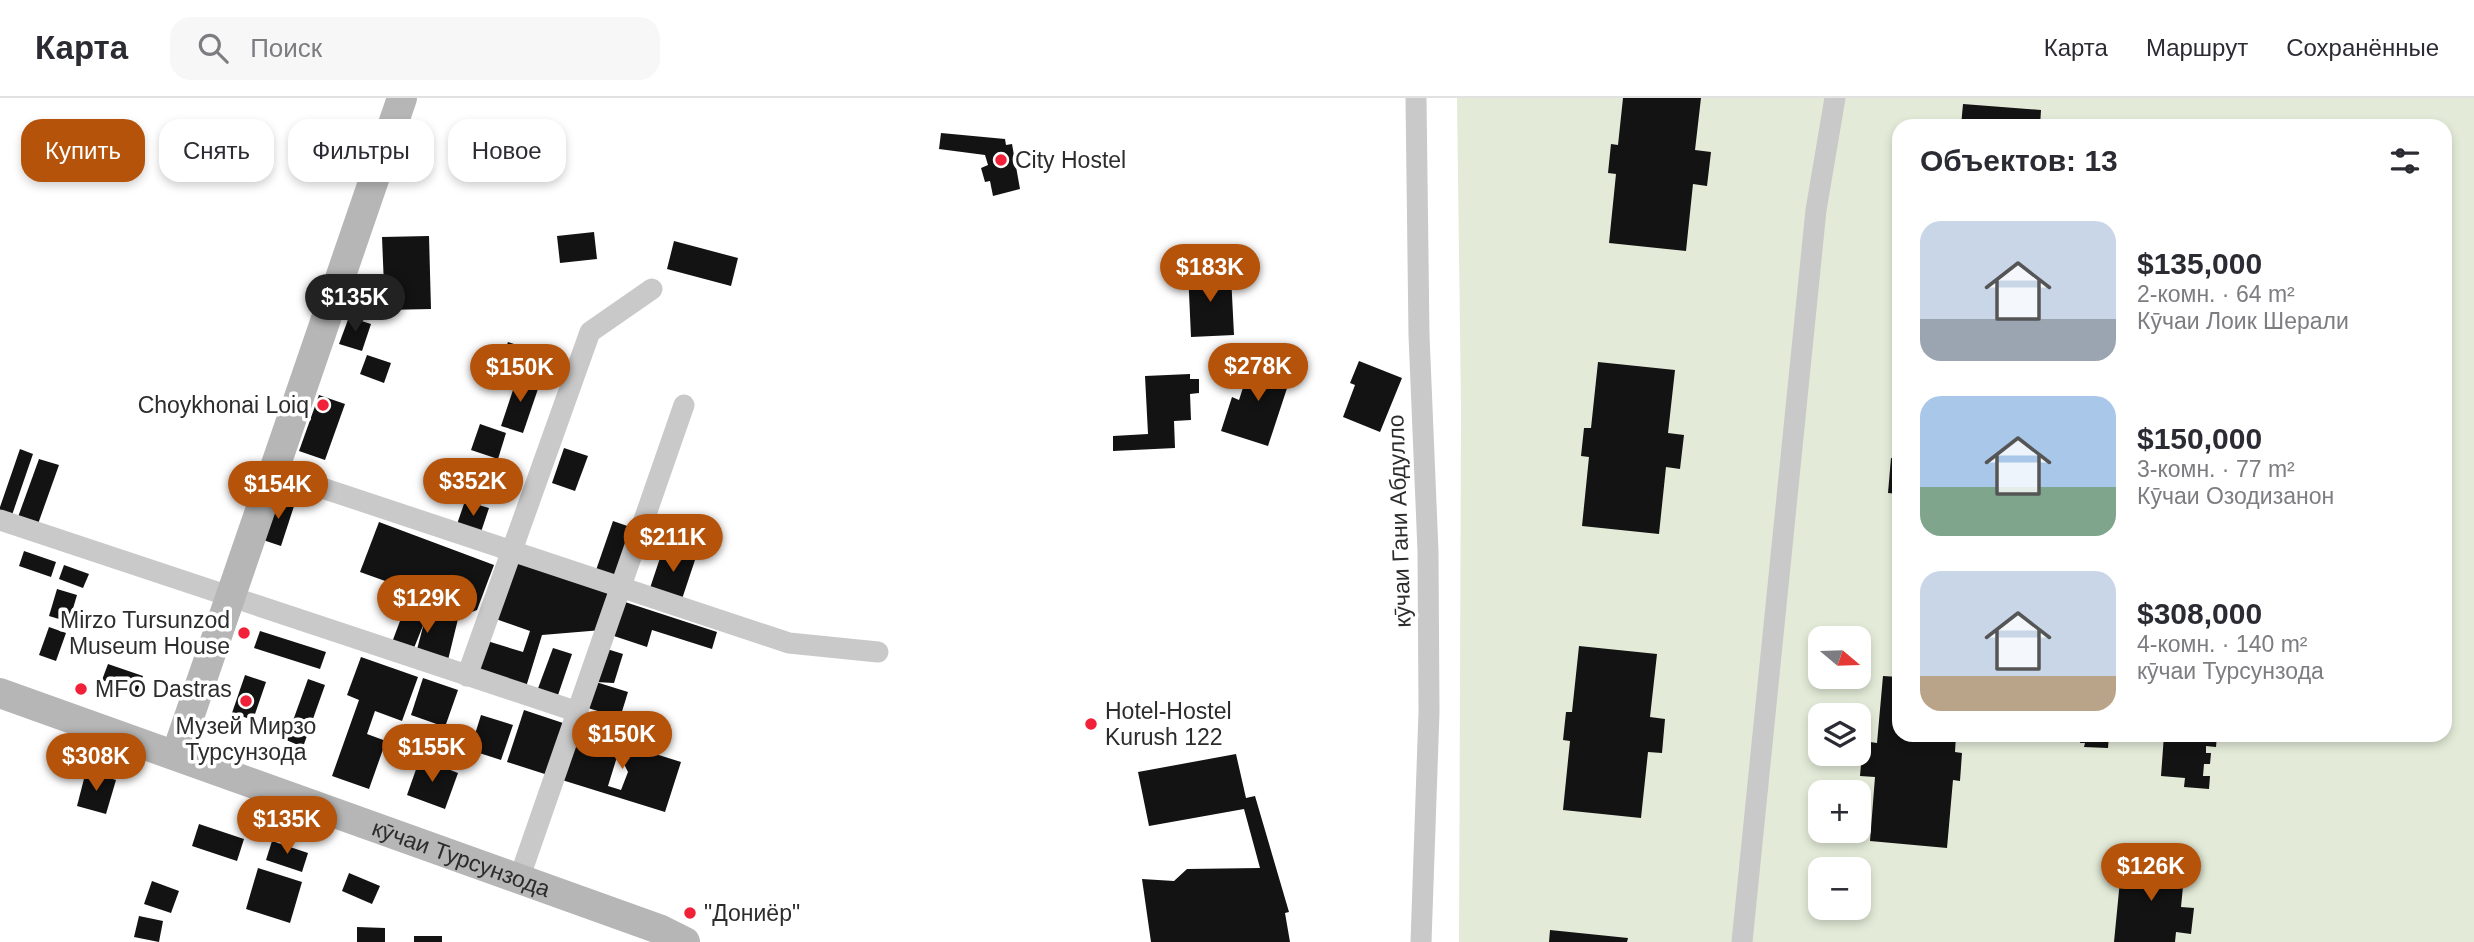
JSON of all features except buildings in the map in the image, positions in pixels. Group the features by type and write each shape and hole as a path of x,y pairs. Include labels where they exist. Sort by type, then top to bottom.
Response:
{"main road":[{"path":"176,755 402,98"},
{"name":"кӯчаи Турсунзода","path":"0,693 659,929 685,942"}],"street":[{"name":"кӯчаи Гани Абдулло","path":"1416,98 1419,335 1429,699 1421,942"},
{"path":"1742,942 1816,210 1835,98"},
{"path":"467,676 590,332 652,289"},
{"path":"519,879 684,405"},
{"path":"274,472 789,643 878,652"},
{"path":"0,520 578,712"}],"green space":[{"path":"1457,98 2474,98 2474,942 1459,942 1461,410"}],"place":[{"name":"City Hostel","path":"1001,160"},
{"name":"Choykhonai Loiq","path":"323,405"},
{"name":"Mirzo Tursunzod Museum House","path":"244,633"},
{"name":"MFO Dastras","path":"81,689"},
{"name":"Музей Мирзо Турсунзода","path":"246,701"},
{"name":"Hotel-Hostel Kurush 122","path":"1091,724"},
{"name":"\"Дониёр\"","path":"690,913"}]}
